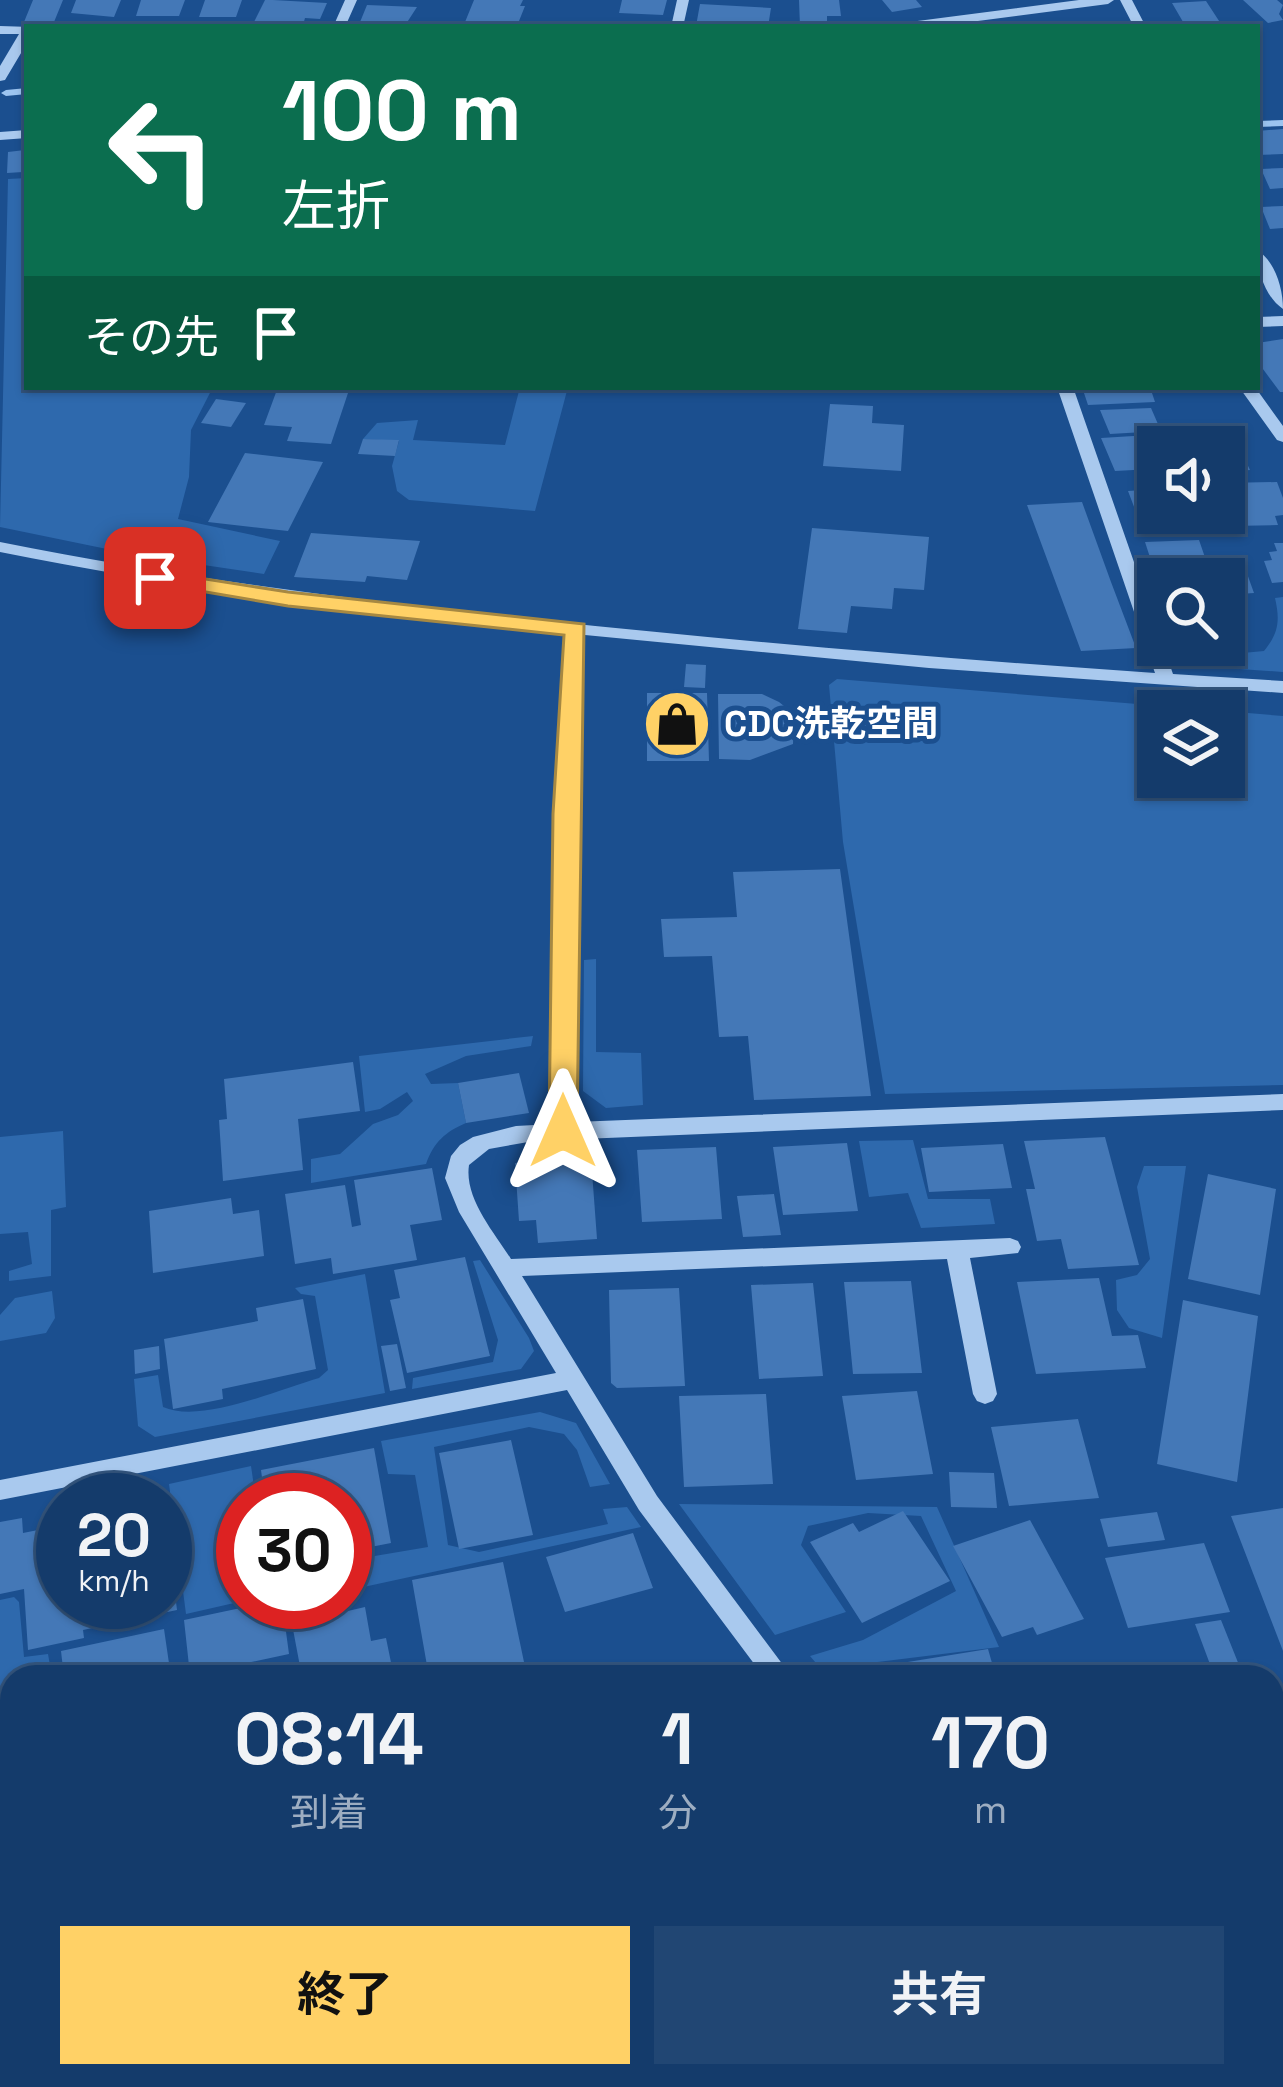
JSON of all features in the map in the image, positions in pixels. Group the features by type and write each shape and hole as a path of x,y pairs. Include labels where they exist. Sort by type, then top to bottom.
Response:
{"street":[{"path":"935,24 1108,0"},
{"path":"0,77 24,36"},
{"path":"1260,260 1283,304"},
{"path":"1067,390 1166,680"},
{"path":"1248,390 1283,437"},
{"path":"0,547 111,571 288,599 576,629 1283,687"},
{"path":"563,1131 566,814 576,629"},
{"path":"770,1665 648,1503 462,1192 456,1178 462,1158 485,1139 563,1131 1283,1102"},
{"path":"506,1268 1010,1247"},
{"path":"957,1249 985,1394"},
{"path":"0,1490 573,1379"}],"shaded area":[{"path":"24,178 24,390 211,390 191,430 189,477 178,519 280,541 264,574 136,555 0,527 8,179"},
{"path":"519,390 567,390 535,511 409,500 397,491 392,466 399,441 363,439 377,423 418,420 413,440 505,445"},
{"path":"1283,597 1283,672 1196,666 1245,666 1245,653 1264,651 1277,626 1275,598"},
{"path":"837,679 1137,704 1137,798 1245,798 1245,713 1283,716 1283,1085 885,1094 843,842 829,685"},
{"path":"596,959 596,1052 641,1053 643,1105 606,1108 583,1091 584,960"},
{"path":"533,1036 531,1046 466,1056 425,1074 431,1084 458,1083 466,1123 441,1139 426,1164 311,1183 311,1159 340,1154 373,1124 398,1115 413,1101 407,1092 380,1109 365,1112 359,1056"},
{"path":"63,1131 66,1207 51,1210 51,1276 9,1281 9,1271 32,1264 28,1232 0,1234 0,1137"},
{"path":"913,1140 928,1199 990,1199 995,1224 921,1228 908,1193 869,1197 859,1141"},
{"path":"1144,1166 1186,1166 1162,1338 1129,1328 1117,1310 1116,1280 1137,1275 1150,1259 1137,1187"},
{"path":"480,1260 534,1351 521,1369 412,1389 413,1378 493,1362 498,1340 473,1261"},
{"path":"365,1274 385,1393 155,1437 138,1426 134,1379 158,1375 163,1407 198,1411 319,1378 328,1370 315,1296 295,1288"},
{"path":"52,1291 55,1318 46,1333 0,1341 0,1315 15,1298"},
{"path":"540,1412 576,1423 610,1484 590,1487 577,1450 564,1434 529,1427 434,1447 448,1545 479,1552 608,1524 603,1509 627,1507 641,1527 372,1585 372,1556 428,1547 415,1475 388,1474 381,1441"},
{"path":"251,1466 252,1473 219,1473"},
{"path":"216,1474 216,1607 192,1613 192,1479"},
{"path":"679,1504 937,1507 999,1647 818,1665 810,1656 863,1640 956,1591 921,1516 868,1513 808,1526 801,1545 846,1612 775,1635"},
{"path":"14,1597 19,1602 24,1657 48,1654 50,1665 0,1665 0,1600"}],"building":[{"path":"33,0 63,0 54,22 24,22"},
{"path":"76,0 121,0 114,17 71,13"},
{"path":"141,0 185,0 179,16 136,16"},
{"path":"205,0 242,0 236,17 199,17"},
{"path":"265,0 327,3 320,19 305,18 303,24 254,22"},
{"path":"474,0 523,0 519,21 464,24"},
{"path":"622,0 667,0 663,15 619,13"},
{"path":"799,0 839,0 841,16 827,16 827,24 800,24"},
{"path":"882,0 916,0 922,7 892,12"},
{"path":"1243,0 1277,0 1283,5 1279,14 1283,20 1268,23"},
{"path":"1206,1 1221,24 1184,24 1172,3"},
{"path":"700,4 771,8 768,24 696,24"},
{"path":"367,5 417,7 406,24 359,24"},
{"path":"1283,129 1283,154 1260,155 1260,131"},
{"path":"24,150 23,172 7,173 8,152"},
{"path":"1283,168 1283,188 1270,189 1261,169"},
{"path":"1283,206 1283,228 1270,229 1261,207"},
{"path":"1283,339 1283,392 1260,365 1260,343"},
{"path":"277,390 349,390 331,444 287,441 292,427 264,425"},
{"path":"1083,390 1151,390 1155,402 1088,405"},
{"path":"216,399 246,403 231,427 201,423"},
{"path":"830,404 873,406 872,423 904,425 901,471 823,466"},
{"path":"1151,408 1159,426 1110,434 1100,410"},
{"path":"1137,436 1137,470 1115,471 1101,438"},
{"path":"363,439 399,440 395,456 358,454"},
{"path":"245,453 323,462 288,531 208,522"},
{"path":"1277,482 1283,498 1283,515 1275,516 1278,525 1245,526 1245,483"},
{"path":"1137,490 1137,515 1128,491"},
{"path":"1082,502 1136,648 1081,651 1027,505"},
{"path":"812,528 929,537 924,590 894,588 892,609 851,606 847,633 798,629"},
{"path":"311,533 420,541 407,580 294,577"},
{"path":"1199,540 1205,558 1150,558 1145,542"},
{"path":"1274,543 1283,543 1283,582 1272,583 1264,561 1272,560 1269,552 1277,551"},
{"path":"1245,568 1254,593 1245,594"},
{"path":"686,664 706,665 705,688 684,687"},
{"path":"647,693 707,693 709,761 647,761"},
{"path":"718,694 762,694 779,702 794,714 793,744 750,760 719,759"},
{"path":"840,869 871,1096 754,1100 748,1036 719,1037 712,956 664,957 661,919 737,917 733,872"},
{"path":"353,1062 360,1111 298,1119 303,1170 223,1181 219,1120 227,1119 224,1079"},
{"path":"519,1073 529,1113 466,1123 458,1083"},
{"path":"1105,1137 1139,1265 1068,1269 1061,1239 1037,1241 1026,1189 1035,1189 1024,1141"},
{"path":"847,1143 858,1211 783,1215 773,1147"},
{"path":"1003,1144 1012,1188 929,1192 921,1148"},
{"path":"716,1147 722,1219 642,1222 637,1150"},
{"path":"591,1158 597,1239 538,1243 536,1220 519,1221 515,1163"},
{"path":"432,1168 442,1220 410,1225 417,1260 333,1274 331,1258 295,1264 285,1194 345,1185 352,1227 361,1225 354,1180"},
{"path":"1208,1174 1276,1189 1260,1295 1188,1279"},
{"path":"774,1194 781,1235 743,1237 737,1196"},
{"path":"231,1198 233,1214 259,1210 264,1256 153,1273 149,1211"},
{"path":"465,1257 490,1356 407,1373 390,1300 400,1298 394,1270"},
{"path":"1099,1278 1112,1336 1138,1335 1146,1368 1036,1374 1017,1282"},
{"path":"911,1281 922,1373 853,1374 844,1282"},
{"path":"813,1283 823,1376 759,1379 751,1285"},
{"path":"679,1288 685,1386 617,1388 611,1383 609,1290"},
{"path":"303,1299 316,1369 222,1389 223,1399 173,1409 164,1339 258,1321 256,1308"},
{"path":"1183,1300 1258,1316 1237,1482 1157,1464"},
{"path":"397,1344 406,1388 390,1391 381,1346"},
{"path":"159,1346 160,1369 135,1374 134,1350"},
{"path":"917,1391 933,1474 856,1480 842,1396"},
{"path":"766,1394 773,1484 684,1487 679,1396"},
{"path":"1078,1419 1099,1498 1009,1506 991,1427"},
{"path":"511,1440 533,1535 459,1549 439,1453"},
{"path":"374,1448 391,1543 372,1547 372,1473 261,1470"},
{"path":"949,1472 994,1473 997,1508 951,1507"},
{"path":"1283,1508 1283,1651 1231,1516"},
{"path":"903,1511 950,1581 862,1623 810,1542 853,1523 859,1532"},
{"path":"1157,1512 1165,1540 1108,1547 1100,1519"},
{"path":"22,1518 23,1533 36,1530 36,1629 88,1629 83,1630 84,1638 28,1650 24,1589 0,1594 0,1522"},
{"path":"1030,1520 1084,1619 1037,1635 1033,1627 1002,1637 953,1546"},
{"path":"633,1533 653,1588 565,1612 546,1557"},
{"path":"1204,1543 1230,1612 1128,1628 1105,1558"},
{"path":"503,1562 524,1662 427,1665 412,1580"},
{"path":"216,1613 216,1629 286,1629 289,1654 237,1665 189,1665 185,1629 192,1629 192,1618"},
{"path":"1221,1620 1239,1665 1210,1665 1195,1624"},
{"path":"164,1629 169,1665 63,1665 61,1651"},
{"path":"293,1629 369,1629 371,1641 386,1638 392,1665 300,1665"},
{"path":"988,1649 993,1665 889,1665"}],"waterway":[{"path":"6,93 24,91"},
{"path":"1260,124 1283,123"}],"place":[{"name":"CDC洗乾空間","path":"677,724"}],"route":[{"path":"155,578 288,599 576,629 566,814 563,1131"}]}
